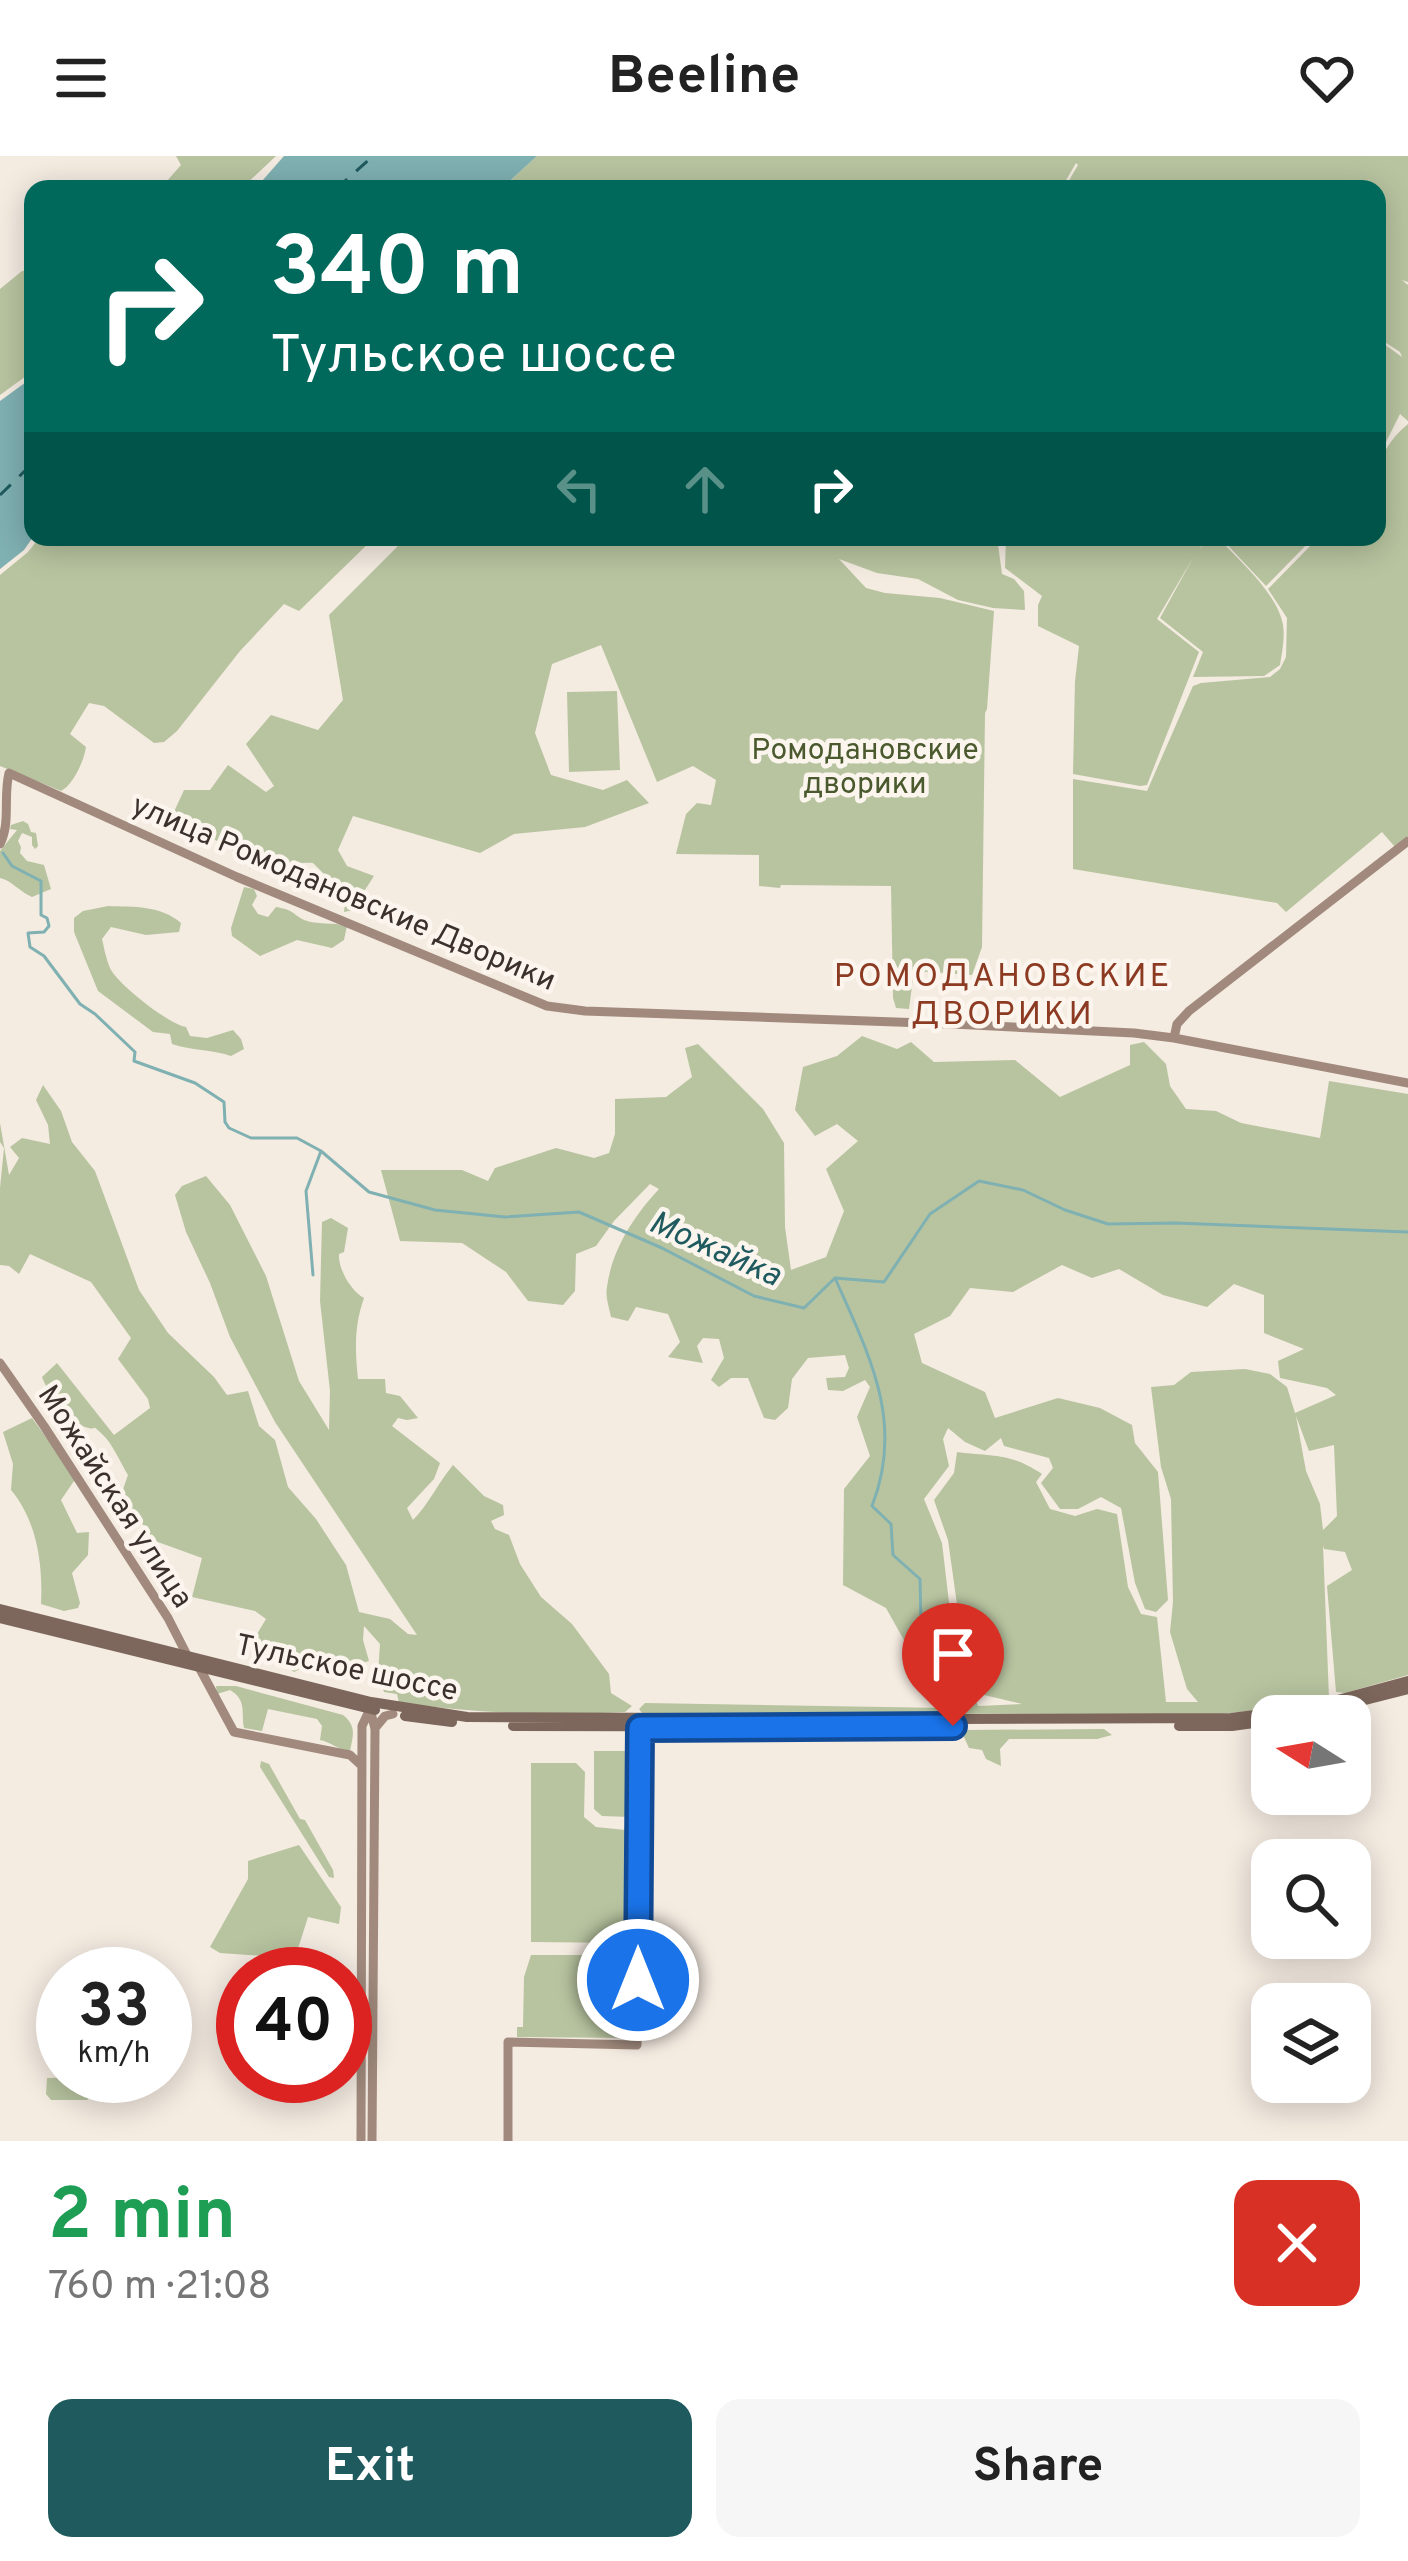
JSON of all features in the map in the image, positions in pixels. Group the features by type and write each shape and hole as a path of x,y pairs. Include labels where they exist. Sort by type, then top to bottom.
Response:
{"main road":[{"name":"Тульское шоссе","path":"0,1613 393,1714 467,1724 640,1728 1251,1723"},
{"name":"Тульское шоссе","path":"0,1613 345,1704 505,1719 1231,1718 1290,1711 1408,1685"},
{"name":"Тульское шоссе","path":"1371,1696 1408,1685"}],"street":[{"name":"улица Ромодановские Дворики","path":"0,844 6,830 9,773 220,870 548,1006 1174,1038 1408,1083"},
{"path":"1174,1038 1177,1024 1189,1011 1408,841"},
{"name":"Можайская улица","path":"0,1364 179,1637 188,1658"},
{"path":"167,1653 177,1646 179,1637"},
{"path":"200,1669 234,1732 350,1755 362,1766"},
{"path":"211,1689 213,1678 220,1674"},
{"path":"345,1704 358,1712 368,1751 372,2141"},
{"path":"362,1726 370,1706"},
{"path":"370,1706 375,1728"},
{"path":"361,2141 362,1766 375,1728 393,1714"},
{"path":"508,2141 508,2042 637,2045 640,1728"}],"green space":[{"path":"176,156 276,156 251,180 168,180 181,165"},
{"path":"537,156 1408,156 1408,282 1402,280 1408,285 1408,421 1400,414 1386,442 1386,345 1402,357 1386,343 1386,180 1069,180 1076,163 1066,180 511,180"},
{"path":"22,271 24,378 0,395 0,289"},
{"path":"1408,424 1408,836 1395,847 1382,832 1286,912 1277,903 1073,869 1073,779 1147,791 1193,686 1270,677 1280,669 1286,657 1287,618 1268,589 1310,546 1386,546 1386,449"},
{"path":"33,546 366,546 299,611 284,604 164,742 154,743 104,706 89,703 70,734 86,747 83,759 61,791 0,766 0,575"},
{"name":"Ромодановские дворики","path":"398,546 998,546 1002,574 1024,591 1025,610 958,600 918,579 877,573 839,559 866,588 994,611 985,713 982,947 972,975 914,971 909,1009 896,1008 891,886 759,886 759,855 676,854 686,814 697,803 711,805 716,780 693,766 657,782 601,645 552,664 535,733 551,775 603,790 627,780 649,803 585,827 514,834 480,853 353,816 338,850 347,866 374,876 361,896 367,907 344,912 346,896 313,863 254,860 250,869 243,857 173,814 184,790 210,790 228,765 266,792 274,786 246,744 271,715 318,730 343,700 329,615"},
{"path":"1006,546 1226,546 1280,613 1284,635 1280,665 1264,676 1193,677 1203,652 1160,618 1194,556 1157,619 1199,652 1147,785 1073,774 1079,646 1038,626 1042,596 1005,568"},
{"path":"1228,546 1305,546 1266,586"},
{"path":"617,691 620,770 569,772 567,692"},
{"path":"23,821 36,833 38,846 35,849 32,837 22,833 20,853 27,861 44,865 51,889 32,897 0,878 0,851 17,830 10,829 11,825"},
{"path":"244,887 254,889 257,896 252,905 258,914 268,917 276,907 309,922 347,926 344,940 332,948 297,940 260,956 232,936"},
{"path":"108,906 156,910 181,923 179,932 146,935 111,927 102,939 110,968 123,984 157,1012 186,1027 190,1036 207,1038 233,1030 244,1049 231,1056 172,1044 170,1034 153,1032 98,991 74,932 74,918 83,911"},
{"path":"862,1036 897,1049 911,1042 934,1062 1015,1060 1060,1097 1130,1065 1130,1045 1144,1042 1166,1064 1170,1086 1186,1109 1216,1111 1241,1123 1320,1138 1329,1081 1408,1094 1408,1675 1336,1692 1327,1586 1352,1570 1345,1552 1323,1545 1329,1695 1251,1695 1251,1711 1220,1714 642,1713 639,1709 645,1703 946,1708 937,1675 905,1642 886,1608 843,1585 844,1489 870,1456 857,1417 870,1387 865,1380 843,1391 828,1390 826,1378 845,1377 849,1368 845,1355 808,1358 792,1379 788,1408 775,1420 764,1418 748,1378 731,1378 719,1387 711,1380 724,1358 719,1339 703,1338 697,1346 703,1363 668,1357 680,1342 668,1314 636,1307 628,1321 611,1317 606,1294 614,1259 641,1210 659,1189 650,1184 596,1246 576,1254 575,1291 563,1305 528,1301 506,1272 462,1243 400,1241 381,1170 462,1170 488,1181 495,1168 556,1148 594,1158 609,1153 615,1134 615,1099 666,1097 692,1077 685,1048 698,1044 763,1109 784,1143 785,1227 791,1270 826,1257 844,1211 826,1169 858,1141 837,1124 815,1136 795,1110 803,1067 837,1056","holes":["1062,1265 1092,1278 1119,1269 1163,1295 1207,1307 1234,1284 1264,1295 1264,1333 1304,1349 1278,1361 1280,1378 1327,1388 1336,1395 1295,1413 1287,1387 1270,1374 1245,1369 1191,1372 1174,1385 1151,1387 1161,1467 1171,1499 1170,1632 1187,1689 1198,1702 1166,1702 1157,1617 1141,1614 1128,1587 1117,1514 1097,1509 1075,1516 1050,1509 1036,1482 1042,1474 1010,1459 957,1452 954,1473 934,1500 948,1540 961,1633 984,1695 1022,1704 978,1706 953,1636 942,1543 924,1499 949,1466 943,1439 948,1428 985,1451 1001,1438 1004,1446 1049,1458 1053,1468 1041,1483 1060,1509 1078,1509 1101,1497 1121,1508 1135,1583 1145,1609 1156,1612 1168,1600 1158,1472 1135,1443 1132,1425 1100,1408 1058,1398 995,1418 985,1392 922,1363 914,1334 950,1316 970,1288 1013,1292","1296,1416 1309,1451 1334,1445 1337,1516 1323,1530"]},
{"path":"43,1085 61,1111 72,1142 95,1171 139,1290 168,1333 227,1395 248,1391 259,1426 275,1440 288,1487 346,1565 359,1612 390,1619 408,1634 417,1635 275,1422 230,1337 175,1195 182,1186 206,1176 230,1205 266,1276 299,1381 329,1430 330,1391 320,1301 322,1222 331,1218 348,1228 344,1252 339,1254 341,1266 350,1285 364,1298 356,1338 358,1379 385,1379 386,1393 400,1396 418,1418 398,1418 392,1426 440,1463 434,1479 407,1508 413,1520 453,1465 484,1496 503,1505 504,1515 491,1521 495,1529 509,1535 541,1597 572,1624 609,1674 611,1693 632,1706 625,1712 540,1714 399,1703 397,1694 384,1692 378,1674 380,1644 364,1626 369,1661 356,1665 321,1658 294,1672 265,1653 254,1639 266,1619 255,1611 192,1597 202,1558 155,1541 121,1495 128,1475 110,1443 96,1429 78,1424 65,1413 42,1377 57,1363 114,1435 150,1408 118,1359 131,1338 91,1282 30,1254 19,1274 0,1265 4,1148 0,1123 9,1175 19,1158 10,1147 22,1138 50,1144 48,1125 36,1100"},
{"path":"32,1418 76,1478 61,1500 77,1533 89,1532 88,1555 72,1573 80,1603 64,1611 41,1604 36,1544 27,1515 11,1490 13,1464 3,1432"},
{"path":"216,1686 236,1686 343,1715 352,1727 350,1751 320,1740 322,1726 317,1719 268,1709 262,1731 244,1728 239,1698 230,1690 217,1694"},
{"path":"1104,1729 1112,1735 1009,1739 1000,1749 1001,1766 986,1759 982,1750 969,1748 963,1735 965,1730"},
{"path":"594,1751 632,1751 630,1817 602,1816 594,1809"},
{"path":"261,1761 269,1764 300,1819 305,1820 334,1878 329,1877 260,1767"},
{"path":"531,1763 576,1763 585,1772 584,1817 596,1827 635,1831 635,1936 627,1943 531,1942"},
{"path":"299,1845 341,1907 339,1924 308,1917 298,1947 210,1947 248,1879 248,1861"},
{"path":"531,1955 628,1955 631,2038 517,2037 517,2027 523,2027 524,1977"}],"water":[{"path":"284,156 537,156 511,180 263,180"},
{"path":"24,384 27,546 0,569 0,401"}],"waterway":[{"path":"3,853 12,866 41,881 41,915 49,926 44,932 28,933 30,947 44,956 80,1004 135,1052 134,1061 195,1083 224,1102 229,1128 251,1138 297,1138 321,1151 306,1191 313,1275"},
{"name":"Можайка","path":"321,1151 369,1192 435,1210 505,1217 579,1212 754,1296 804,1308 835,1278 884,1282 930,1214 979,1181 1023,1190 1108,1224 1408,1232"},
{"path":"835,1278 870,1362 884,1417 885,1446 872,1506 891,1524 893,1555 920,1579 921,1624 947,1659 954,1686 968,1704"}],"ferry route":[{"path":"346,180 373,156"},
{"path":"0,495 24,472"}],"district":[{"name":"РОМОДАНОВСКИЕ ДВОРИКИ","path":"1003,993"}],"route":[{"path":"638,1980 640,1728 953,1726"}]}
